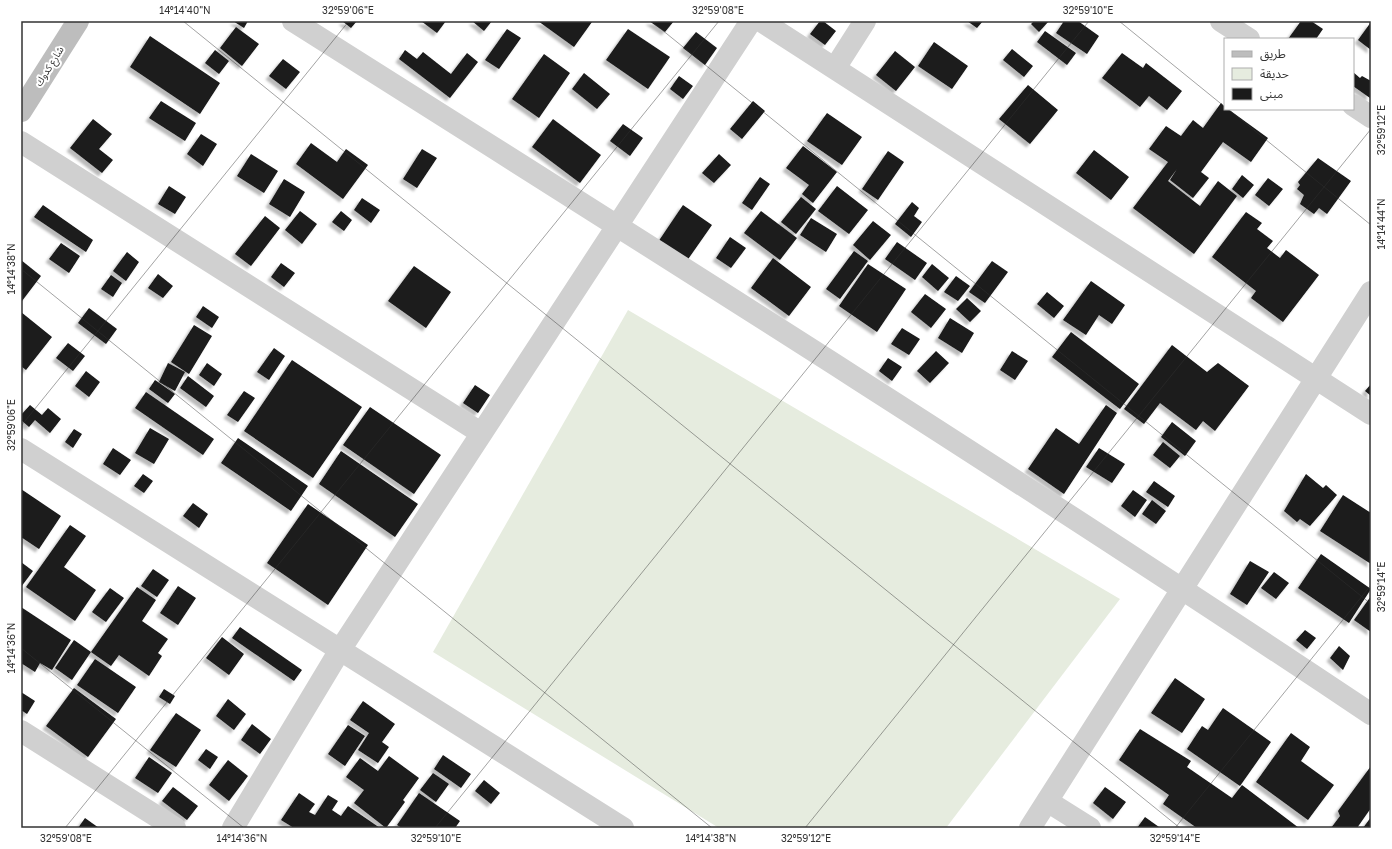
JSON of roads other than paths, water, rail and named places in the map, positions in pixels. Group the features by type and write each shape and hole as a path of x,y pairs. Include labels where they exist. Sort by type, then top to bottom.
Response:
{"street":[{"name":"شارع كدوك","path":"21,111 78,21"},
{"path":"293,21 617,225 1182,588 1371,714"},
{"path":"233,828 340,650 751,21"},
{"path":"761,21 1371,414"},
{"path":"835,68 864,21"},
{"path":"1220,21 1247,38"},
{"path":"1354,106 1371,117"},
{"path":"21,142 481,433"},
{"path":"1030,828 1371,292"},
{"path":"21,449 622,828"},
{"path":"21,731 175,828"},
{"path":"1047,801 1090,828"}]}
